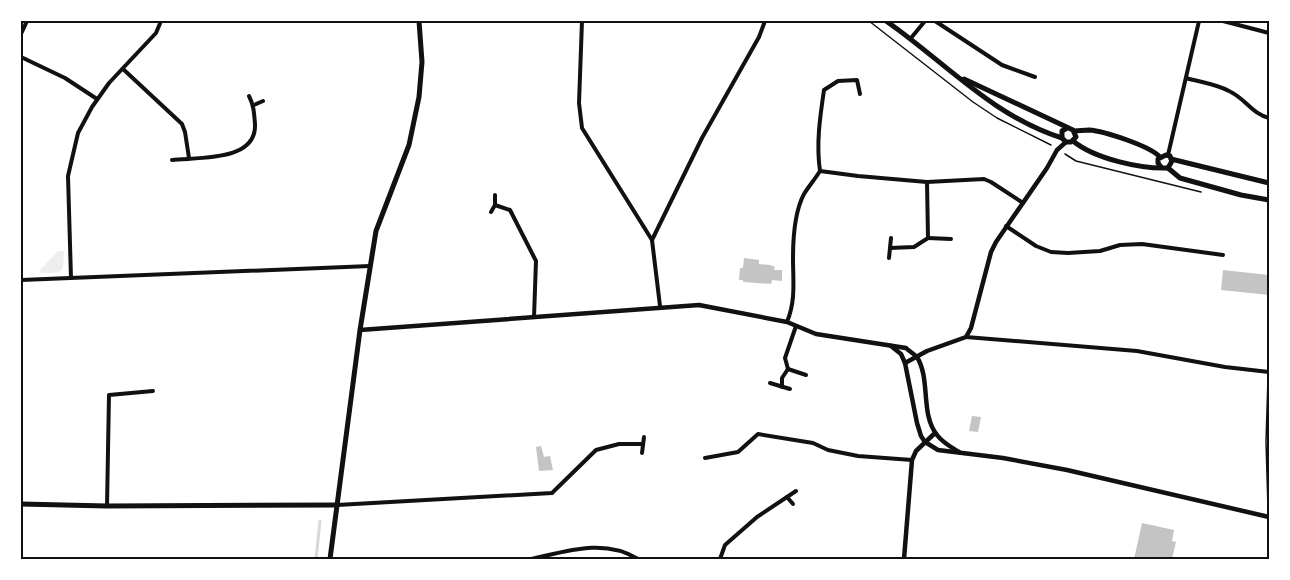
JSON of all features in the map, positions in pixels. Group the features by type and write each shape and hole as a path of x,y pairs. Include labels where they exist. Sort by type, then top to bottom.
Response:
{"main road":[{"path":"330,559 360,330 376,231 409,145 419,97 422,62 419,21"},
{"path":"886,21 911,38 999,109 1045,133 1074,141 1097,154 1142,168 1164,168 1172,163 1170,157"},
{"path":"954,75 1067,128 1075,131 1091,130 1153,151 1160,157"},
{"path":"1064,140 1062,131 1067,128"},
{"path":"1074,141 1075,131"},
{"path":"1160,157 1164,155 1269,183"},
{"path":"1160,157 1158,164 1180,178 1241,195 1269,200"},
{"path":"21,504 338,505"}],"street":[{"path":"21,34 27,21"},
{"path":"71,278 68,176 78,133 97,99 156,33 161,21"},
{"path":"582,21 579,103 582,128 652,240 660,306"},
{"path":"652,240 702,138 759,38 765,21"},
{"path":"911,38 925,21"},
{"path":"935,21 1002,65 1035,77"},
{"path":"1170,157 1198,21"},
{"path":"1223,21 1269,33"},
{"path":"21,57 65,78 97,99"},
{"path":"123,69 182,124 189,158"},
{"path":"1186,78 1228,90 1243,99 1254,112 1269,118"},
{"path":"787,322 793,308 795,270 793,260 799,208 803,196 820,171 819,122 824,90 838,81 857,80 860,94"},
{"path":"172,160 214,157 240,150 251,142 255,131 254,105 249,96"},
{"path":"254,105 263,101"},
{"path":"966,337 971,328 991,252 1064,140"},
{"path":"820,171 927,182 984,179 1023,203"},
{"path":"927,182 928,238"},
{"path":"491,212 495,205 495,195"},
{"path":"495,205 510,210 536,261 534,317"},
{"path":"1006,226 1036,246 1051,252 1100,251 1120,245 1142,244 1223,255"},
{"path":"889,258 891,238"},
{"path":"890,248 914,247 928,238 951,239"},
{"path":"21,280 370,266"},
{"path":"360,330 660,306 699,305 787,322 816,334 906,348 916,357 922,373 929,420 935,433 959,452"},
{"path":"782,387 782,378 788,369 785,358 796,326"},
{"path":"905,363 927,351 966,337 1137,351 1225,368 1253,372 1269,371"},
{"path":"889,344 901,354 905,363 916,423 925,442 938,450 1003,458 1098,477 1268,517"},
{"path":"788,369 806,375"},
{"path":"770,383 790,390"},
{"path":"108,506 109,395 153,391"},
{"path":"904,559 912,460 935,433"},
{"path":"705,458 738,452 758,434 813,443 828,450 858,456 912,460"},
{"path":"642,453 645,437"},
{"path":"338,505 552,493 596,450 619,444 642,444"},
{"path":"720,559 725,545 757,517 796,491"},
{"path":"788,497 793,504"},
{"path":"531,559 592,546 616,549 638,559"}],"path":[{"path":"1268,517 1266,403 1269,371"}],"shaded area":[{"path":"58,251 64,251 63,268 58,273 41,273 40,270"}],"building":[{"path":"744,258 759,260 759,264 775,267 774,270 782,270 782,281 772,280 771,284 739,280"},
{"path":"1223,270 1269,275 1269,295 1221,290"},
{"path":"972,416 981,417 978,432 969,431"},
{"path":"541,446 544,457 550,456 553,470 539,471 536,447"},
{"path":"1142,523 1174,530 1172,541 1176,542 1172,559 1134,559"}],"waterway":[{"path":"316,559 320,521"}]}
